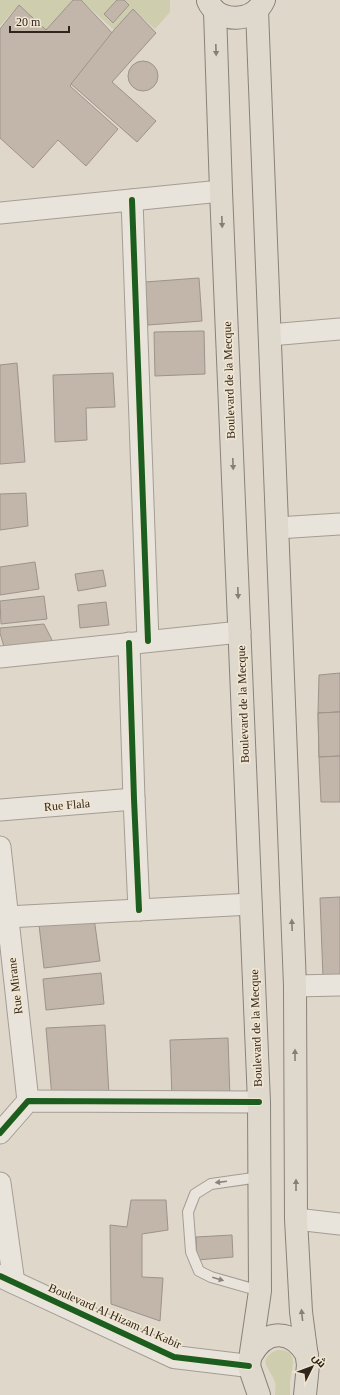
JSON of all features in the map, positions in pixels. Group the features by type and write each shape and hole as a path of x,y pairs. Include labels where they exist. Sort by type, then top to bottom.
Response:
{"main road":[{"path":"211,5 223,16 232,18 241,18 250,15 261,5"},
{"name":"Boulevard de la Mecque","path":"211,5 221,191 259,1102 260,1291 250,1360 259,1395"},
{"path":"261,5 270,335 295,986 296,1219 301,1312 308,1365 305,1395"},
{"path":"250,1360 257,1345 265,1339 274,1336 284,1336 294,1339 302,1346 307,1355"}],"street":[{"path":"0,213 221,191"},
{"path":"132,200 139,642 134,799 139,910"},
{"path":"270,335 340,329"},
{"path":"277,528 340,524"},
{"path":"0,657 240,632"},
{"name":"Rue Flala","path":"0,810 134,799"},
{"name":"Rue Mirane","path":"0,847 28,1100"},
{"path":"7,917 251,904"},
{"path":"295,986 340,985"},
{"path":"0,1133 28,1100 259,1102"},
{"path":"0,1183 7,1280"},
{"path":"296,1219 340,1224"},
{"name":"Boulevard Al Hizam Al Kabir","path":"7,1280 174,1357 250,1360"}],"lane":[{"path":"260,1177 211,1184 195,1194 188,1212 191,1252 199,1271 212,1277 260,1291"}],"green space":[{"path":"0,0 73,0 46,30 19,5 0,26"},
{"path":"81,0 170,0 170,12 155,29 133,9 114,30"},
{"path":"277,1350 289,1353 292,1356 293,1365 290,1382 290,1395 275,1395 275,1382 266,1365 267,1357"}],"building":[{"path":"73,0 81,0 115,36 70,86 118,129 86,166 58,140 33,168 0,138 0,29 19,5 46,30"},
{"path":"117,0 124,0 129,5 113,23 104,14"},
{"path":"133,9 156,33 112,82 156,121 137,142 71,84 114,30"},
{"path":"143,61 154,65 158,76 154,87 143,91 132,87 128,76 132,65"},
{"path":"199,278 202,321 148,325 145,282"},
{"path":"204,331 205,374 155,376 154,332"},
{"path":"17,363 25,462 0,464 0,365"},
{"path":"113,373 115,407 86,408 87,440 55,442 53,375"},
{"path":"26,493 28,526 0,530 0,494"},
{"path":"35,562 39,589 0,595 0,567"},
{"path":"103,570 106,586 78,591 75,574"},
{"path":"44,596 47,619 1,624 0,601"},
{"path":"106,602 109,625 80,628 78,605"},
{"path":"44,624 55,646 5,650 0,628"},
{"path":"340,673 340,712 318,713 319,675"},
{"path":"340,712 340,756 319,757 318,713"},
{"path":"340,712 340,756 319,757 318,713"},
{"path":"340,756 340,802 321,802 319,757"},
{"path":"340,897 340,977 323,978 320,898"},
{"path":"94,918 100,961 44,968 39,925"},
{"path":"101,973 104,1004 46,1010 43,979"},
{"path":"105,1025 109,1094 52,1098 46,1028"},
{"path":"228,1038 230,1097 172,1098 170,1040"},
{"path":"131,1200 166,1200 168,1230 142,1234 142,1277 163,1278 160,1321 111,1304 110,1225 127,1227"},
{"path":"232,1235 233,1257 197,1260 196,1237"}],"cycle path":[{"path":"132,200 148,641"},
{"path":"129,643 139,910"},
{"path":"0,1133 28,1101 259,1102"},
{"path":"0,1276 174,1357 249,1366"}]}
